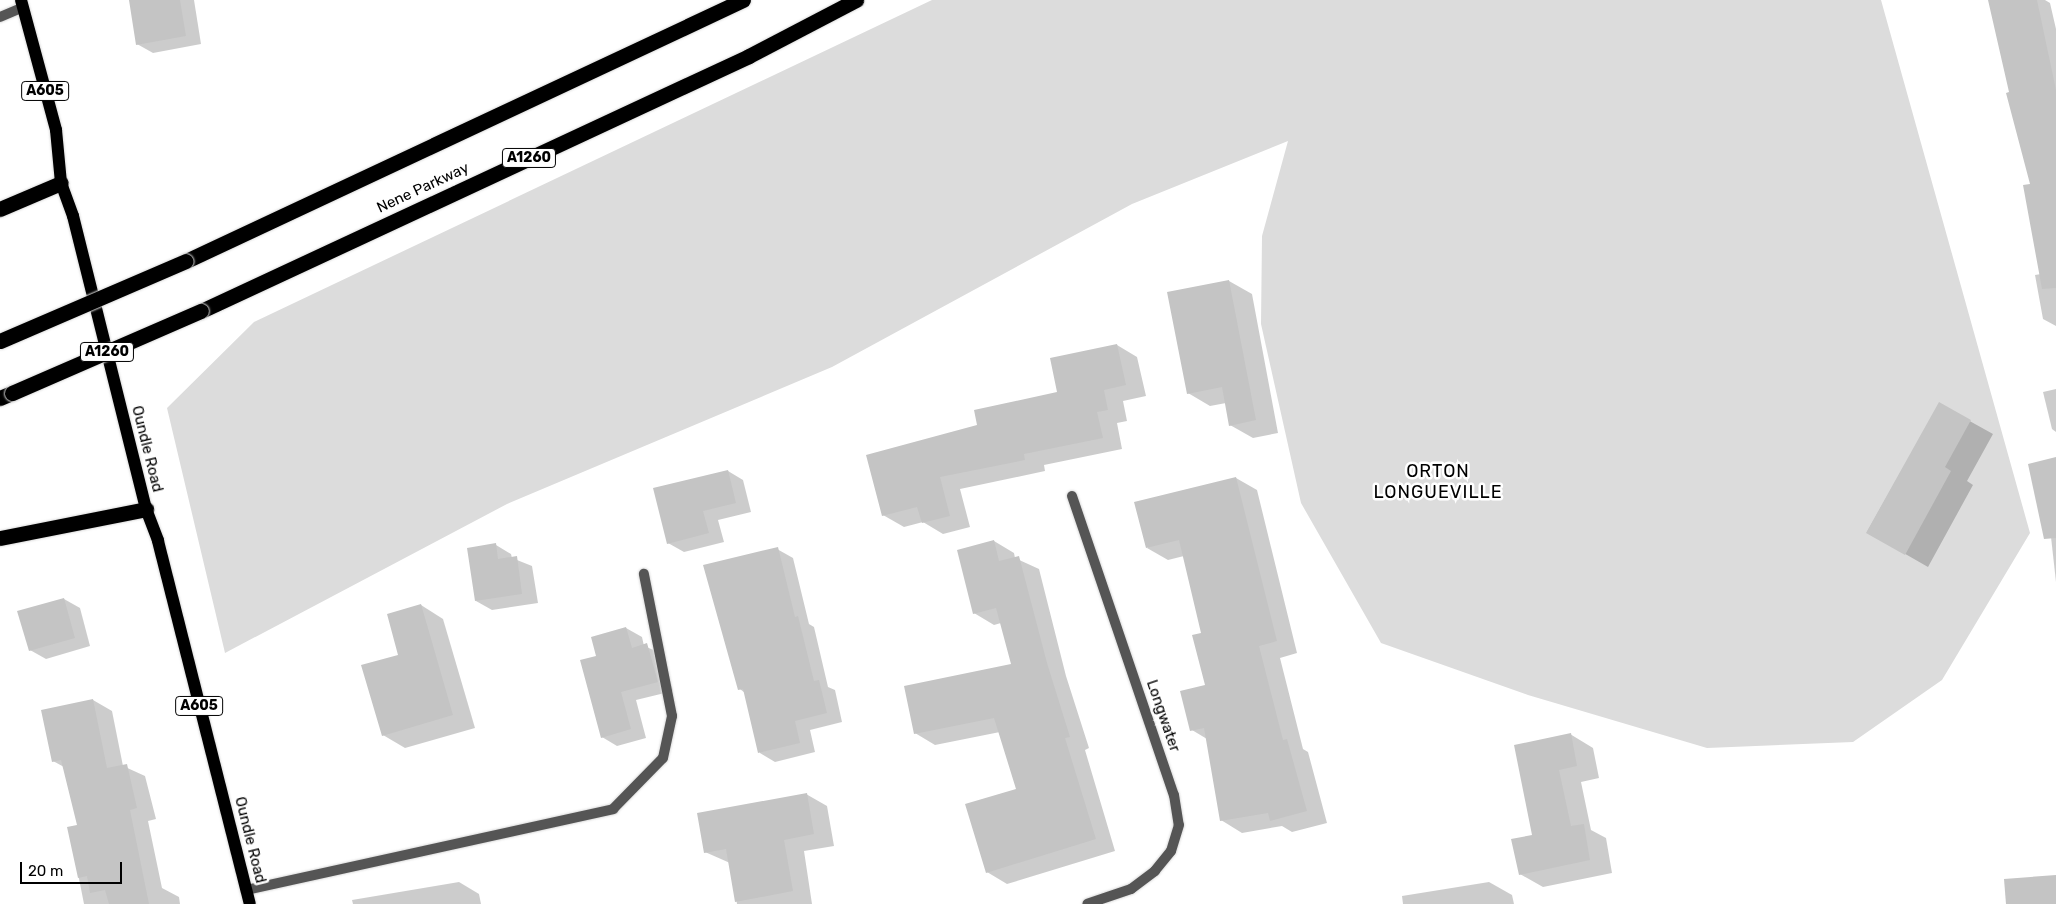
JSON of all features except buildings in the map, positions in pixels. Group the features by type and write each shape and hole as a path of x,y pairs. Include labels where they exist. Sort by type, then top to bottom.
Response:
{"highway":[{"path":"0,341 186,261 743,0"},
{"name":"Nene Parkway","path":"6,396 201,311 749,56 856,0"},
{"path":"0,209 61,183"},
{"path":"0,538 146,509"}],"main road":[{"name":"Oundle Road","path":"22,4 56,130 61,183 72,216 146,509 158,541 250,904"}],"street":[{"path":"0,17 22,4"},
{"name":"Longwater","path":"1072,496 1174,795 1179,824 1171,851 1155,872 1131,889 1087,904"},
{"path":"246,890 613,808 663,758 672,716 644,574"}],"shaded area":[{"path":"932,0 1881,0 2030,533 1942,680 1853,742 1707,748 1528,695 1381,643 1301,503 1261,324 1262,236 1288,141 1132,204 832,367 507,504 225,653 167,408 254,322"}],"district":[{"name":"ORTON LONGUEVILLE","path":"1438,482"}]}
